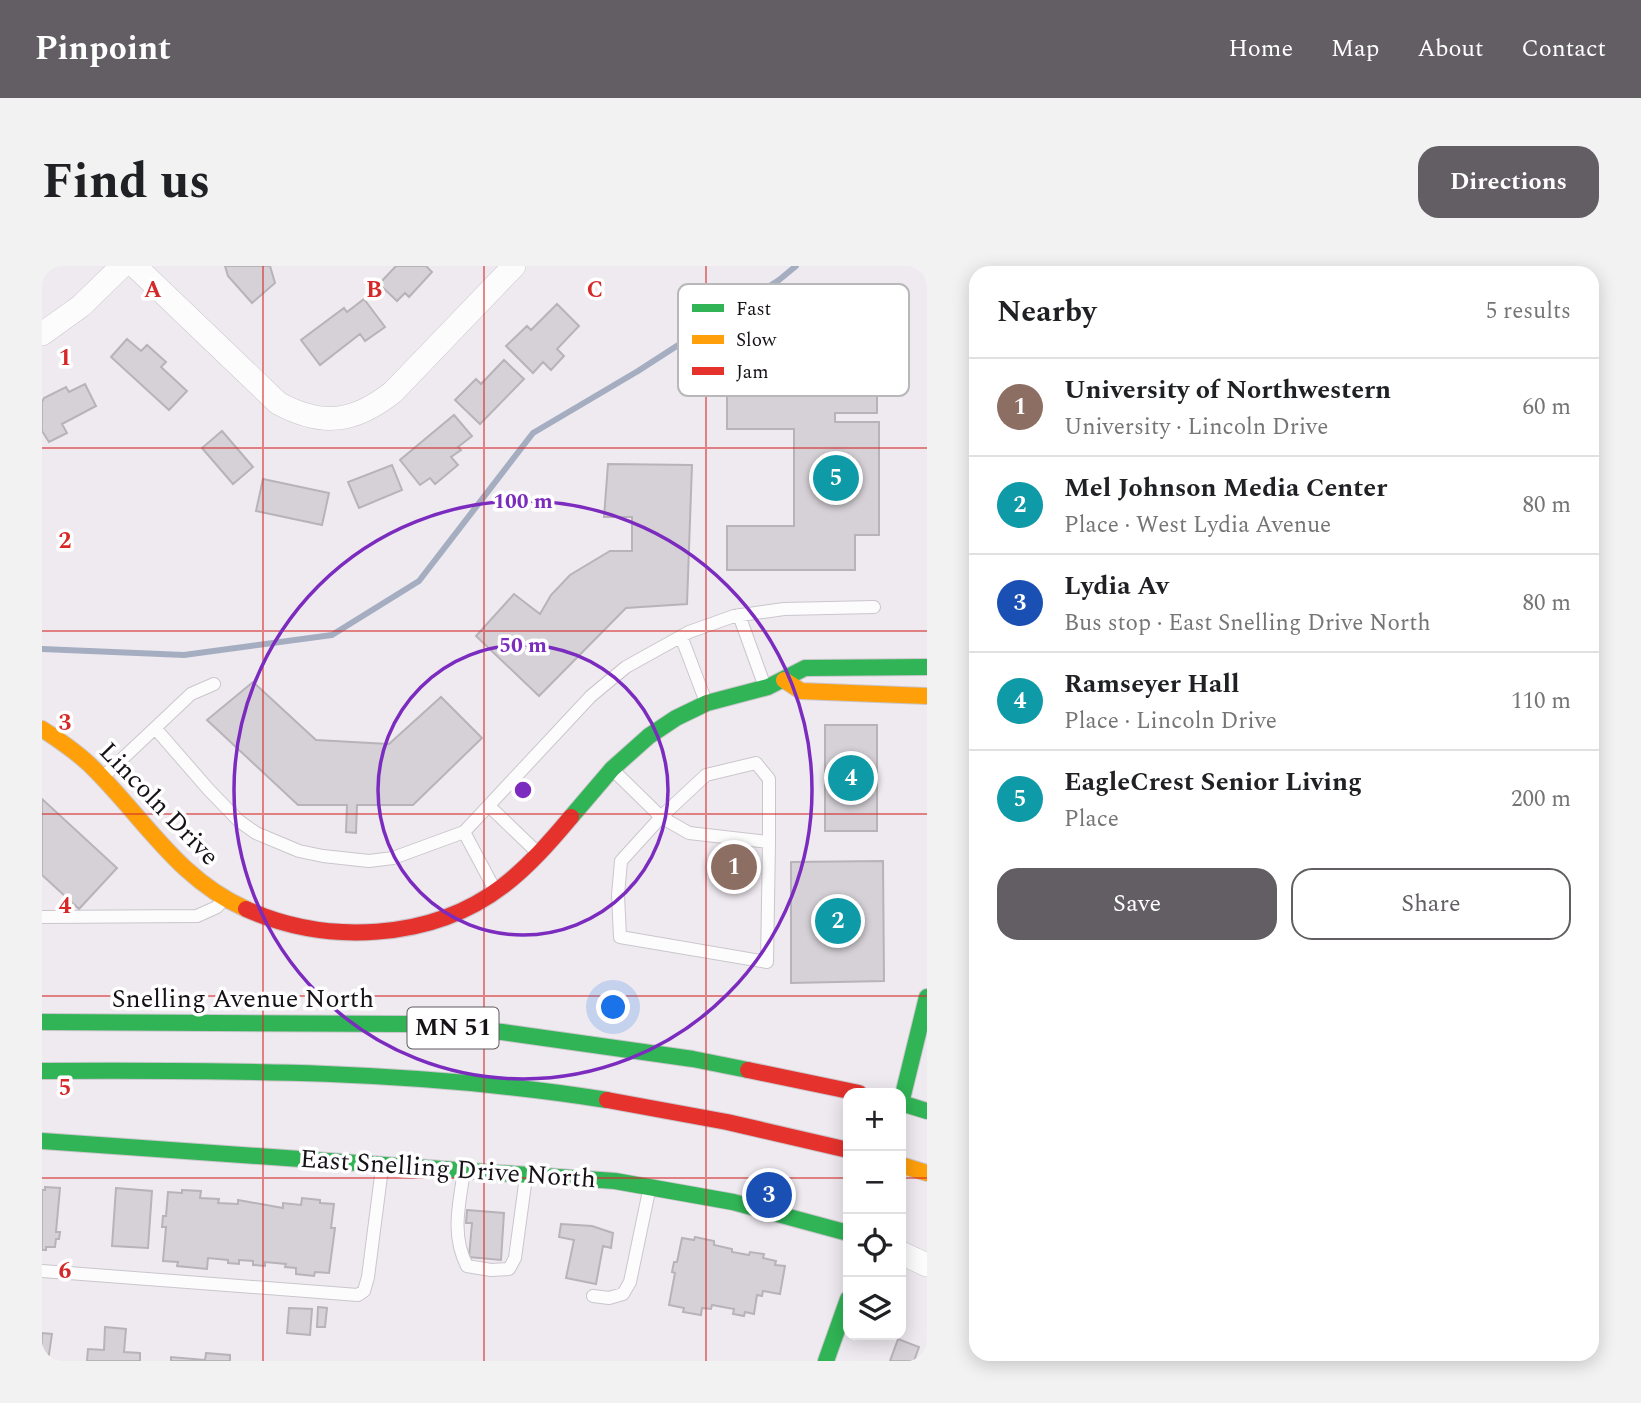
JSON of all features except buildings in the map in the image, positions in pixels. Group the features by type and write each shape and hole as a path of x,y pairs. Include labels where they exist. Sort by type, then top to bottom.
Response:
{"main road":[{"name":"Lincoln Drive","path":"42,729 68,746 102,778 176,864 204,886 267,918 300,928 335,933 371,933 405,928 439,918 472,904 495,890 539,854 638,744 666,724 707,704 730,695 765,688 802,668 927,667"},
{"path":"784,680 801,691 927,696"},
{"path":"905,1088 927,997"},
{"name":"Snelling Avenue North","path":"42,1022 406,1024 598,1044 680,1056 843,1090"},
{"name":"MN 51","path":"42,1071 271,1071 356,1074 485,1084 656,1108 740,1124 843,1149"},
{"path":"906,1105 927,1111"},
{"name":"East Snelling Drive North","path":"42,1140 526,1174 650,1186 759,1207 843,1232"},
{"path":"906,1166 927,1173"},
{"path":"826,1361 843,1313"}],"street":[{"path":"42,334 81,306 122,266"},
{"path":"135,266 278,403 296,413 314,418 335,419 356,415 376,406 393,392 514,266"},
{"path":"906,1255 927,1265"}],"lane":[{"path":"155,728 209,790 239,821 256,833 299,851 369,860 393,858 464,832 591,696 626,667 681,636 739,615 784,609 874,607"},
{"path":"739,615 765,688"},
{"path":"681,636 707,704"},
{"path":"102,778 191,694 214,684"},
{"path":"756,763 769,779 769,842 767,962 620,937 618,895 621,861 661,817 706,775 756,763"},
{"path":"613,769 661,817 689,833 769,842"},
{"path":"489,806 539,854"},
{"path":"464,832 495,890"},
{"path":"43,916 197,916 217,907 225,899"},
{"path":"42,1271 358,1295 364,1292 368,1277 383,1164"},
{"path":"464,1170 456,1223 458,1250 467,1266 491,1270 509,1269 515,1258 526,1174"},
{"path":"593,1296 609,1298 623,1294 630,1282 650,1186"}],"waterway":[{"path":"773,284 796,266"},
{"path":"42,649 184,655 332,635 419,581 533,433 678,345"}],"traffic: fast":[{"path":"571,817 612,769 649,736 676,718 707,703 768,687 805,668 927,667"},
{"path":"905,1088 927,997"},
{"path":"42,1022 406,1024 502,1032 693,1059 748,1070"},
{"path":"42,1071 255,1072 396,1077 537,1090 607,1100"},
{"path":"906,1105 927,1111"},
{"path":"42,1141 615,1181 733,1202 843,1232"},
{"path":"826,1361 843,1313"}],"traffic: slow":[{"path":"784,680 801,691 927,696"},
{"path":"42,729 89,764 180,863 200,881 246,909"},
{"path":"906,1167 927,1173"}],"traffic: jam":[{"path":"246,909 277,921 343,932 378,932 444,918 475,904 503,886 547,845 571,817"},
{"path":"748,1070 843,1090"},
{"path":"607,1100 727,1122 843,1149"}],"place":[{"name":"EagleCrest Senior Living","path":"836,478"},
{"name":"Ramseyer Hall","path":"851,778"},
{"name":"University of Northwestern","path":"734,867"},
{"name":"Mel Johnson Media Center","path":"838,921"},
{"name":"Lydia Av","path":"769,1195"}]}
